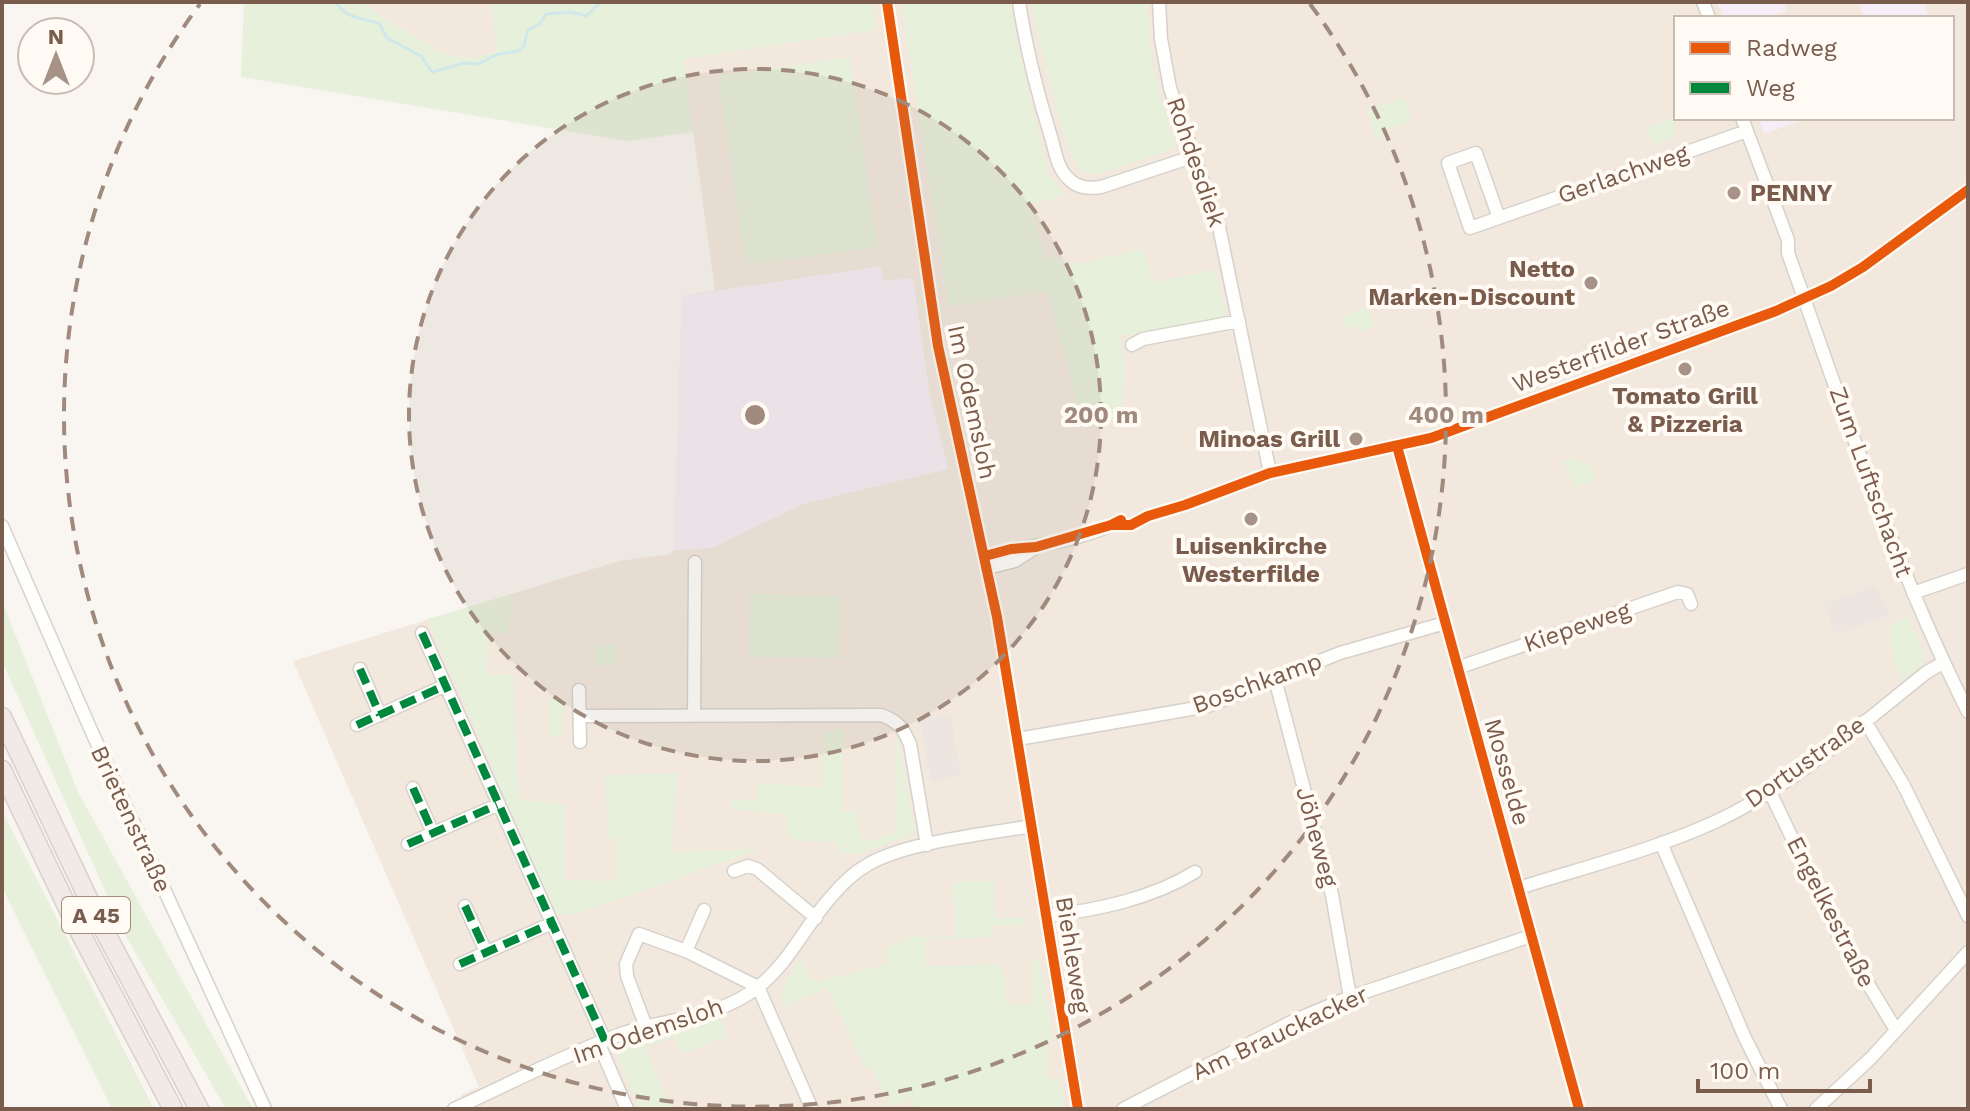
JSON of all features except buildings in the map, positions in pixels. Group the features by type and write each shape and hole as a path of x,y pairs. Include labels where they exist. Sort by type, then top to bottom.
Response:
{"highway":[{"name":"A 45","path":"2,717 96,915 199,1109"},
{"name":"A 45","path":"2,770 73,919 173,1109"}],"street":[{"name":"Im Odemsloh","path":"887,2 938,346 986,562 1029,807"},
{"path":"1019,2 1027,52 1047,124 1060,167 1073,183 1091,188 1101,187 1195,156"},
{"name":"Rohdesdiek","path":"1159,2 1161,39 1170,88 1219,227 1270,473"},
{"name":"Zum Luftschacht","path":"1743,120 1788,240 1788,253 1913,593 1968,712"},
{"name":"Gerlachweg","path":"1499,218 1476,153 1448,163 1470,228 1499,218 1747,131"},
{"name":"Westerfilder Straße","path":"986,562 1011,549 1036,547 1111,525 1129,516 1148,516 1185,505 1270,473 1431,438 1805,298 1863,267 1968,190"},
{"path":"1132,345 1143,339 1239,321"},
{"name":"Mosselde","path":"1397,446 1579,1109"},
{"name":"Brietenstraße","path":"2,526 90,728 265,1109"},
{"path":"694,714 695,562"},
{"path":"1913,593 1968,574"},
{"name":"Kiepeweg","path":"1457,668 1678,592 1687,594 1691,604"},
{"name":"Boschkamp","path":"1018,739 1208,706 1340,653 1445,623"},
{"path":"422,633 602,1042 627,1109"},
{"name":"Dortustraße","path":"1519,888 1661,843 1716,821 1770,792 1819,758 1943,663"},
{"path":"360,669 380,715"},
{"name":"Jöheweg","path":"1275,679 1332,895 1350,997"},
{"path":"357,725 444,686"},
{"path":"579,690 580,742"},
{"path":"580,716 881,715 894,720 904,729 910,744 927,845"},
{"path":"1865,721 1903,784 1968,916"},
{"path":"413,788 433,833"},
{"name":"Engelkestraße","path":"1770,792 1848,954 1896,1030"},
{"path":"408,844 497,805"},
{"name":"Biehleweg","path":"1029,807 1078,1109"},
{"name":"Im Odemsloh","path":"454,1109 602,1042 646,1027 705,1014 758,987 785,959 839,888 867,865 899,850 1032,826"},
{"path":"1661,843 1745,1038 1781,1109"},
{"path":"734,871 748,866 757,869 816,918"},
{"path":"1046,916 1104,906 1153,892 1195,872"},
{"path":"465,906 486,952"},
{"path":"686,951 704,910"},
{"path":"460,964 550,924"},
{"path":"646,1027 627,976 626,964 639,934 686,951 758,987 812,1109"},
{"name":"Am Brauckacker","path":"1123,1109 1293,1021 1350,997 1531,936"},
{"path":"1816,1109 1861,1068 1968,952"}],"shaded area":[{"path":"359,2 491,2 497,51 472,59 441,53"},
{"path":"872,2 1717,2 1723,16 1674,16 1674,120 1954,120 1954,16 1772,16 1786,11 1783,2 1968,2 1968,1109 467,1109 461,1095 479,1087 293,661 619,561 670,554 674,550 682,296 715,290 683,59 875,30"},
{"path":"1717,2 1783,2 1787,10 1771,16 1723,16"},
{"path":"1858,2 1924,2 1929,16 1863,16"},
{"path":"1759,120 1803,120 1764,134"},
{"path":"881,266 883,281 913,278 929,390 948,469 803,504 712,548 674,550 682,296"},
{"path":"1875,586 1890,615 1835,634 1824,603"},
{"path":"950,714 961,776 931,781 920,720"}],"green space":[{"path":"240,2 359,2 441,53 472,59 497,51 491,2 872,2 875,30 683,59 694,132 627,141 241,77 244,5"},
{"path":"901,2 1011,2 1017,43 1049,175 1066,196 1029,204 1046,256 1076,264 1143,249 1152,282 1215,270 1227,317 1121,336 1125,366 1122,416 1084,429 1047,291 949,307"},
{"path":"1030,2 1147,2 1152,65 1176,148 1093,175 1079,170 1065,141"},
{"path":"850,57 878,247 745,263 718,76"},
{"path":"1404,98 1412,121 1386,129 1387,135 1376,139 1367,110"},
{"path":"1673,118 1676,127 1672,138 1657,144 1651,141 1650,127"},
{"path":"1367,307 1375,325 1359,332 1355,324 1346,328 1341,318"},
{"path":"1569,459 1590,463 1596,480 1575,487 1563,461"},
{"path":"512,594 509,633 488,633 486,674 513,675 519,799 565,805 566,880 615,881 617,839 607,838 604,775 677,773 672,852 761,849 574,915 555,914 428,619"},
{"path":"750,594 841,596 839,658 749,657"},
{"path":"2,601 78,792 253,1109 226,1109 123,931 2,661"},
{"path":"1908,617 1925,654 1922,664 1903,681 1892,653 1890,631 1891,623"},
{"path":"595,645 618,645 618,665 595,665"},
{"path":"549,699 563,699 563,736 549,736"},
{"path":"843,729 842,810 857,811 858,830 865,841 895,834 896,729 915,830 909,835 862,853 838,853 837,842 795,841 788,838 786,814 732,810 731,800 758,800 758,783 822,787 824,732"},
{"path":"2,811 154,1109 112,1109 2,887"},
{"path":"994,881 995,918 1023,917 1025,924 992,926 992,937 925,940 926,966 1003,964 1006,1004 1032,1005 1032,961 1040,961 1053,1038 1047,1040 1047,1079 1059,1078 1065,1109 916,1109 910,1098 891,1107 871,1066 865,1068 827,988 784,1007 782,994 786,981 801,957 811,980 820,981 888,964 885,949 911,937 949,937 955,934 953,882"},
{"path":"721,1018 728,1037 682,1053 673,1038 644,1047 673,1109 640,1109 615,1051 620,1044 637,1035 685,1029"}],"waterway":[{"path":"336,2 349,15 379,23 387,38 421,56 432,72 465,63 478,64 498,54 519,51 524,46 528,30 539,25 546,14 571,12 586,16 601,2"}],"marked path":[{"path":"422,633 605,1041"},
{"path":"360,669 380,715"},
{"path":"357,725 444,686"},
{"path":"413,788 433,833"},
{"path":"408,844 497,805"},
{"path":"465,906 486,952"},
{"path":"460,964 550,924"}],"cycle path":[{"path":"887,2 938,346 997,617 1078,1109"},
{"path":"1111,525 1131,525 1148,516 1270,473 1431,438 1776,311 1831,286 1863,267 1968,190"},
{"path":"1397,446 1579,1109"},
{"path":"985,556 1036,547 1121,520"}],"place":[{"name":"PENNY","path":"1734,193"},
{"name":"Netto Marken-Discount","path":"1591,283"},
{"name":"Tomato Grill & Pizzeria","path":"1685,369"},
{"name":"Minoas Grill","path":"1356,439"},
{"name":"Luisenkirche Westerfilde","path":"1251,519"}]}
